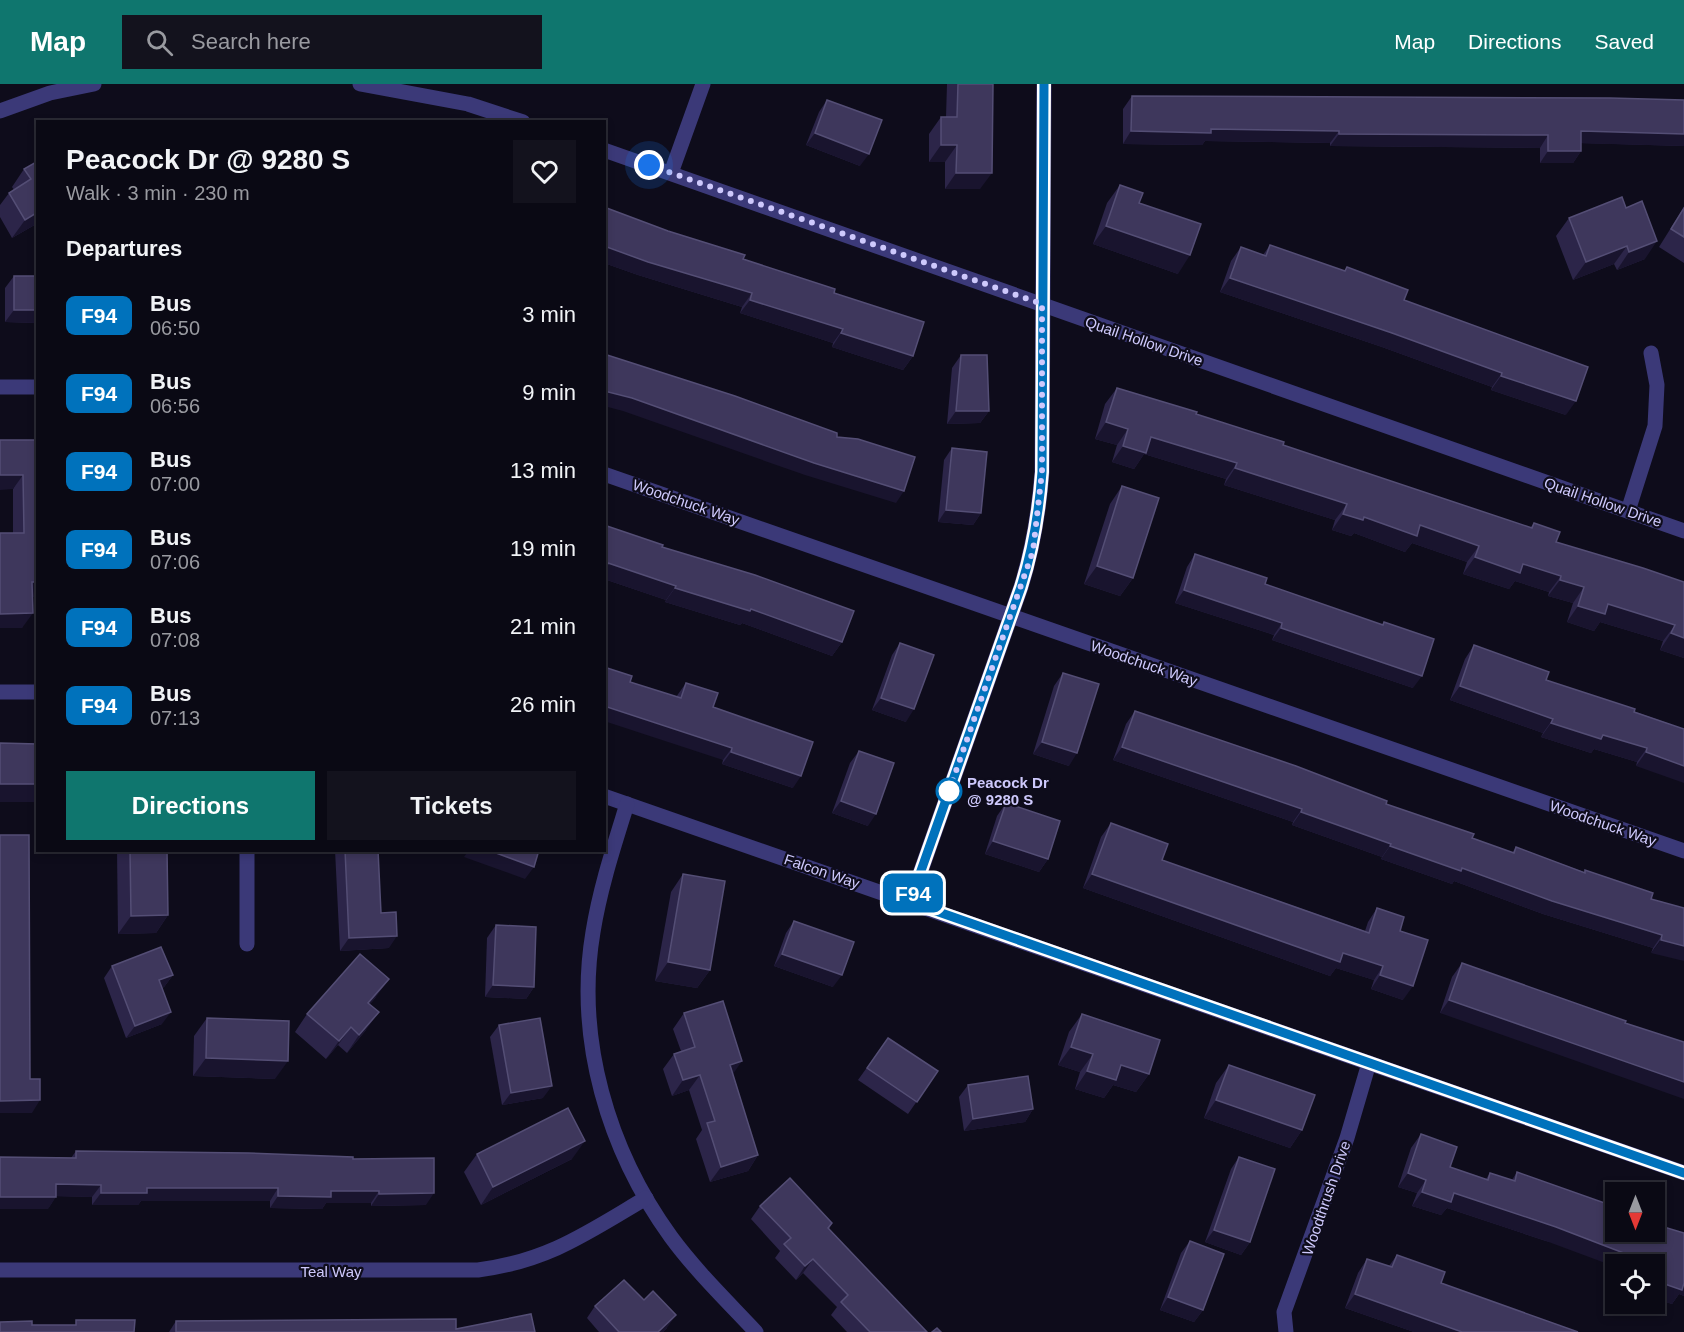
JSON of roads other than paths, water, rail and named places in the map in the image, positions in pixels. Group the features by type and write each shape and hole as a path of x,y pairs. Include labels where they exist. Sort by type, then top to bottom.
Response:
{"street":[{"path":"0,111 50,93 94,84"},
{"path":"360,84 468,104 517,120"},
{"path":"671,173 702,84"},
{"path":"910,902 1033,551 1039,512 1044,84"},
{"name":"Quail Hollow Drive","path":"606,151 1684,531"},
{"path":"1628,511 1655,426 1657,385 1651,353"},
{"path":"0,387 36,387"},
{"name":"Woodchuck Way","path":"606,475 1684,851"},
{"path":"0,692 36,692"},
{"name":"Falcon Way","path":"606,797 1684,1173"},
{"path":"627,804 603,883 592,934 589,998 591,1039 600,1087 612,1130 646,1198 679,1247 756,1332"},
{"path":"247,852 247,944"},
{"name":"Woodthrush Drive","path":"1286,1332 1284,1312 1347,1138 1369,1063"},
{"name":"Teal Way","path":"0,1270 478,1270 507,1266 563,1247 646,1198"}],"place":[{"name":"Peacock Dr @ 9280 S","path":"949,791"}]}
